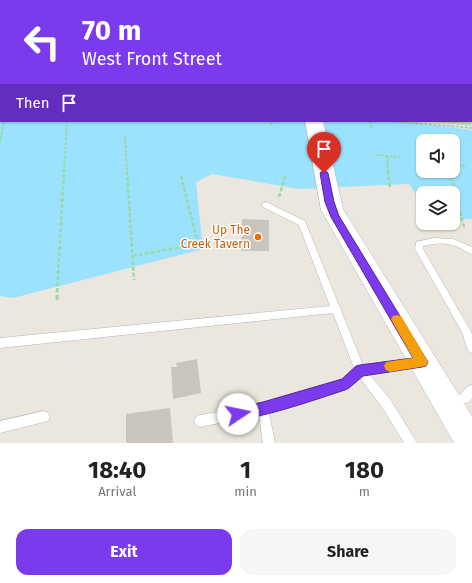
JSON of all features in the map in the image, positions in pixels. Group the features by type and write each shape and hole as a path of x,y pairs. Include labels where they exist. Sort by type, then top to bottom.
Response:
{"main road":[{"path":"314,122 330,202 335,217 471,443"}],"lane":[{"path":"266,205 302,223 360,370 386,403 411,443"},
{"path":"472,251 463,245 443,240 419,244 418,249 466,331 472,348"},
{"path":"0,343 336,309"},
{"path":"200,421 263,409 345,384 360,370 422,362"},
{"path":"448,404 465,398 472,390"},
{"path":"263,409 269,443"},
{"path":"0,427 44,417"}],"path":[{"path":"0,143 4,122"},
{"path":"57,300 67,122"},
{"path":"370,122 371,128"},
{"path":"404,122 472,128"},
{"path":"125,136 134,280"},
{"path":"376,155 400,157"},
{"path":"387,156 390,189"},
{"path":"460,166 467,166"},
{"path":"278,196 286,173"},
{"path":"133,256 198,244 181,175"},
{"path":"452,178 464,227"}],"green space":[{"path":"433,122 472,122 472,126"}],"water":[{"path":"0,122 407,122 472,130 472,219 460,219 460,186 416,186 416,194 409,184 299,189 212,174 196,182 203,249 13,298 0,296"}],"building":[{"name":"Up The Creek Tavern","path":"242,219 269,220 269,251 241,251"},
{"path":"197,359 201,393 173,399 171,367 177,367 176,363"},
{"path":"170,408 173,443 126,443 126,414"}],"slow traffic":[{"path":"390,366 422,362 397,319"}],"place":[{"name":"Up The Creek Tavern","path":"258,237"}],"route":[{"path":"238,414 263,409 345,384 360,370 422,362 335,217 332,210 324,173"}]}
